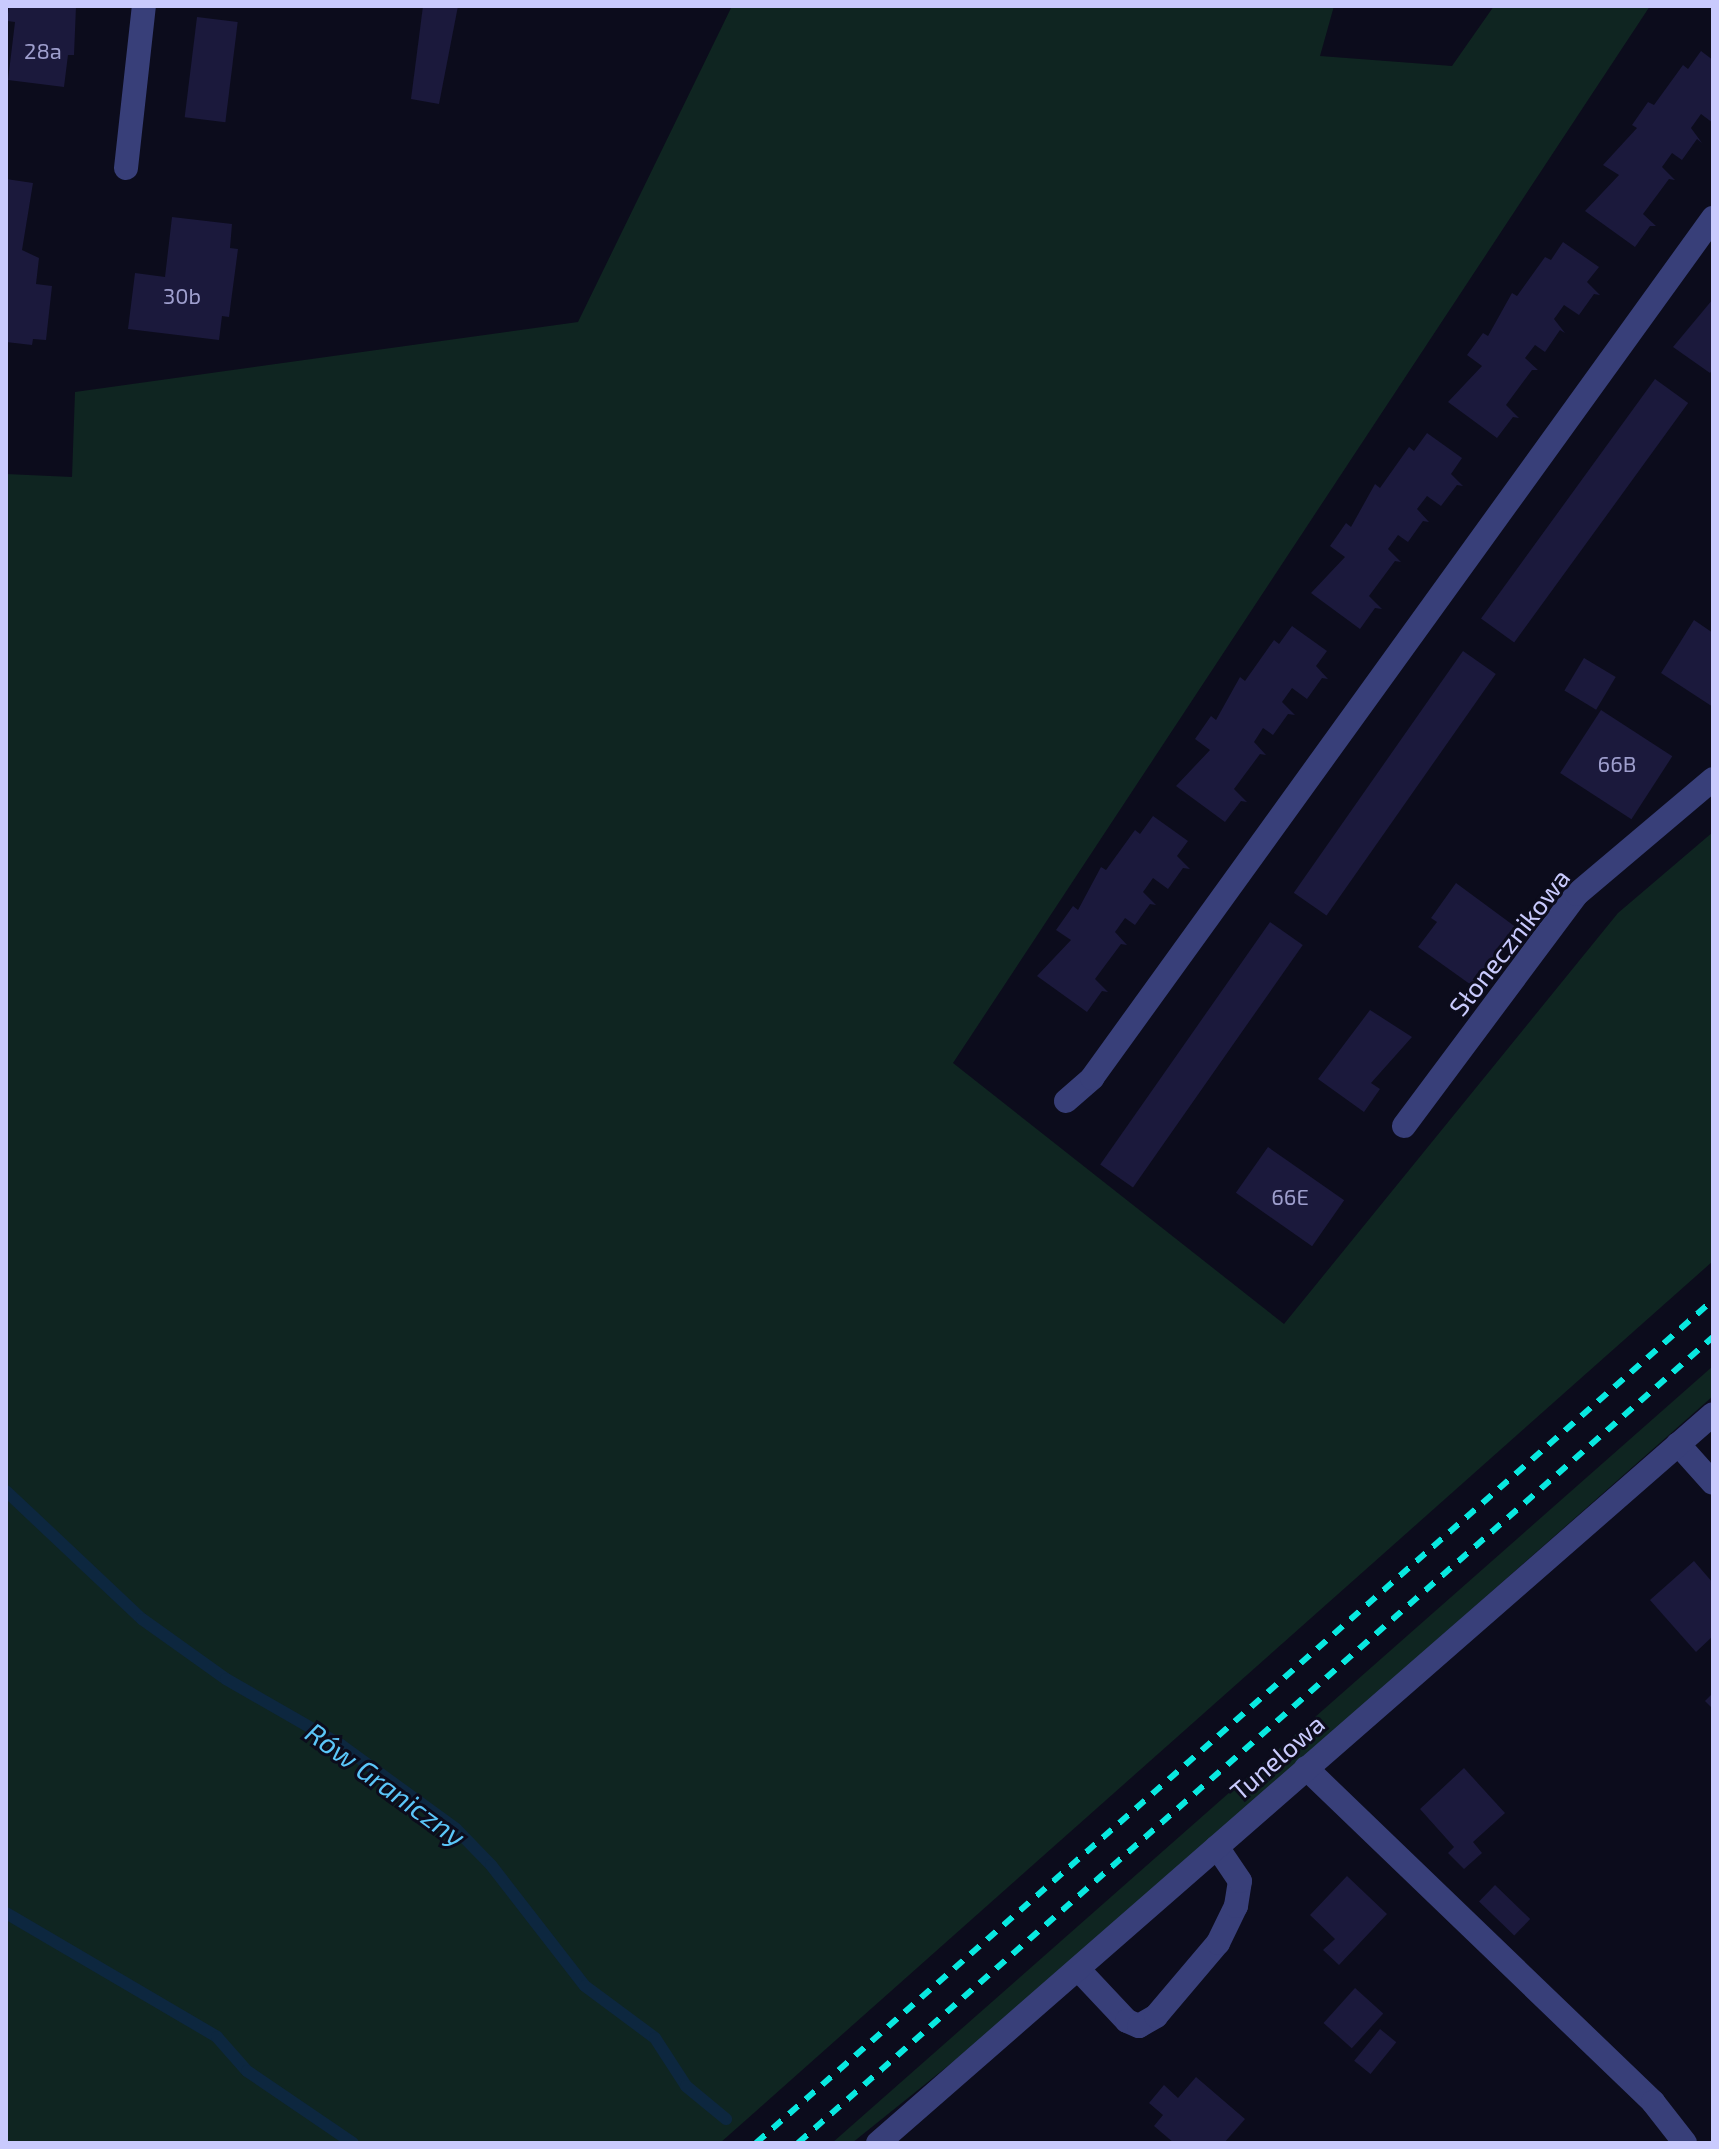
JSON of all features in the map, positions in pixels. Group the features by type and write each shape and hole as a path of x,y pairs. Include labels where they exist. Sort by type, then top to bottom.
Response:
{"street":[{"path":"126,168 144,6"},
{"path":"1066,1101 1092,1078 1713,218"},
{"name":"Słonecznikowa","path":"1404,1126 1577,894 1713,779"},
{"name":"Tunelowa","path":"878,2143 1713,1414"},
{"path":"1678,1444 1713,1483"},
{"path":"1306,1768 1653,2102 1685,2143"},
{"path":"1078,1969 1127,2021 1139,2026 1156,2016 1218,1943 1236,1906 1240,1881 1217,1847"}],"green space":[{"path":"732,6 1334,6 1320,56 1452,66 1494,6 1650,6 953,1063 1284,1324 1618,913 1713,832 1713,1261 720,2143 6,2143 6,474 72,477 75,392 578,322"},
{"path":"1713,1366 1713,1396 1025,2004 852,2143 832,2143"}],"building":[{"path":"9,6 76,6 74,55 68,55 64,87 8,80 15,22 7,21"},
{"path":"423,6 458,6 439,104 411,99"},
{"path":"197,17 238,22 225,122 185,117"},
{"path":"1701,51 1713,60 1713,123 1701,114 1691,128 1702,143 1697,139 1682,160 1672,153 1662,167 1675,180 1669,179 1643,214 1656,226 1650,226 1635,247 1585,211 1619,175 1603,165 1637,128 1632,125 1648,102 1654,105 1683,65 1688,69"},
{"path":"6,179 33,183 22,250 39,258 36,284 52,286 46,340 33,339 32,345 6,342"},
{"path":"172,217 232,224 230,248 238,249 229,317 222,316 219,340 128,329 135,273 165,277"},
{"path":"1563,242 1599,267 1587,282 1600,295 1594,294 1579,315 1564,305 1554,319 1565,333 1560,330 1545,352 1535,345 1525,358 1538,370 1532,370 1506,405 1519,418 1513,417 1497,438 1448,402 1482,366 1467,355 1483,333 1488,336 1512,293 1517,296 1545,257 1551,260"},
{"path":"1713,299 1713,369 1710,373 1673,347"},
{"path":"1655,379 1688,403 1514,643 1481,618"},
{"path":"1427,433 1462,458 1451,474 1463,486 1457,485 1441,506 1427,496 1417,509 1429,522 1423,521 1408,542 1398,535 1388,549 1401,562 1395,561 1369,596 1382,609 1375,608 1360,629 1311,593 1345,557 1330,546 1346,523 1351,527 1375,484 1380,488 1409,447 1414,451"},
{"path":"1694,620 1713,633 1713,707 1661,673"},
{"path":"1292,626 1327,651 1316,666 1328,679 1322,678 1307,699 1292,688 1282,702 1295,715 1288,714 1273,735 1263,728 1254,742 1266,755 1260,754 1234,789 1247,802 1241,801 1225,822 1176,786 1210,750 1195,739 1211,716 1216,720 1240,677 1245,681 1274,640 1279,644"},
{"path":"1463,651 1496,674 1327,916 1294,893"},
{"path":"1584,658 1616,677 1596,710 1564,691"},
{"path":"1601,710 1672,756 1631,819 1560,773"},
{"path":"1153,816 1188,841 1177,856 1190,869 1183,868 1168,889 1153,878 1143,892 1156,905 1150,904 1135,925 1125,918 1115,932 1127,945 1121,944 1095,979 1108,992 1102,991 1087,1012 1037,976 1071,940 1056,930 1073,906 1078,910 1101,867 1106,870 1135,830 1140,834"},
{"path":"1456,883 1517,928 1474,987 1418,947 1437,922 1431,918"},
{"path":"1270,922 1303,945 1133,1187 1100,1164"},
{"path":"1370,1010 1412,1037 1371,1083 1380,1089 1364,1112 1318,1079"},
{"path":"1268,1147 1344,1200 1312,1246 1236,1193"},
{"path":"1694,1561 1713,1583 1713,1636 1696,1652 1650,1600"},
{"path":"1713,1693 1713,1709 1705,1701"},
{"path":"1464,1768 1505,1813 1473,1842 1482,1853 1464,1869 1448,1853 1454,1847 1420,1809"},
{"path":"1347,1876 1387,1914 1339,1965 1323,1950 1335,1939 1310,1915"},
{"path":"1495,1885 1530,1919 1514,1936 1479,1902"},
{"path":"1355,1988 1383,2013 1352,2048 1324,2023"},
{"path":"1380,2029 1396,2042 1371,2074 1354,2061"},
{"path":"1196,2077 1245,2119 1224,2143 1174,2143 1154,2126 1163,2115 1149,2103 1164,2085 1178,2098"}],"waterway":[{"name":"Rów Graniczny","path":"6,1491 142,1619 226,1679 341,1745 456,1829 491,1865 585,1986 655,2038 686,2086 726,2119"},
{"path":"6,1913 217,2037 247,2071 353,2143"}],"railway":[{"path":"756,2143 1713,1300"},
{"path":"798,2143 1713,1337"}]}
